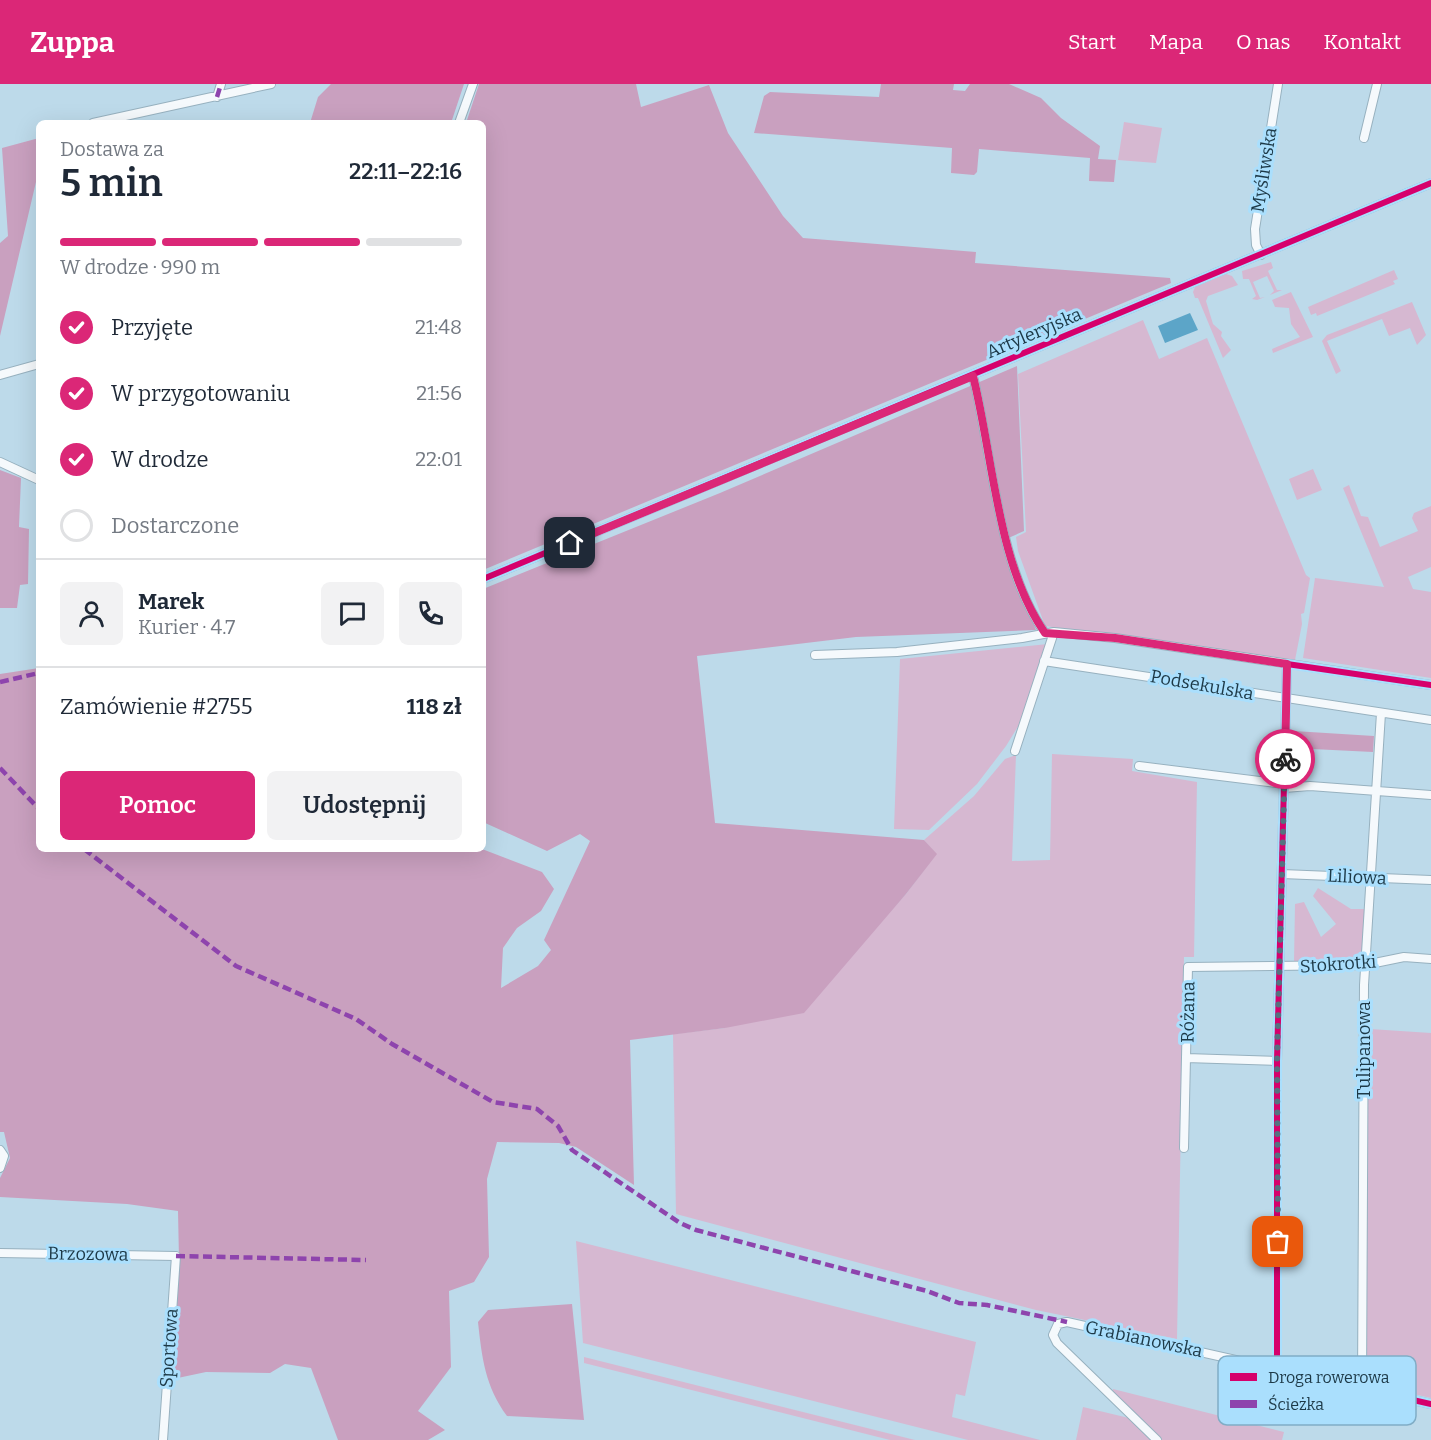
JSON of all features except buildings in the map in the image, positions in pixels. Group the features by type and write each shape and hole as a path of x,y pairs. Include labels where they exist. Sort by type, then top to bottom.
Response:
{"street":[{"path":"217,97 221,84"},
{"path":"107,120 271,84"},
{"path":"460,120 473,84"},
{"name":"Myśliwska","path":"1261,255 1256,245 1255,229 1278,84"},
{"path":"1364,138 1377,84"},
{"name":"Artyleryjska","path":"486,578 1431,183"},
{"path":"0,375 36,365"},
{"path":"973,376 1004,531 1020,582 1038,622 1050,632"},
{"path":"0,462 36,479"},
{"path":"1015,751 1044,661 1050,632"},
{"path":"815,656 897,652 1022,638 1050,632 1115,638 1431,685"},
{"name":"Podsekulska","path":"1044,661 1431,720"},
{"path":"1277,1356 1277,1060 1287,664"},
{"name":"Tulipanowa","path":"1362,1356 1365,965 1381,713"},
{"path":"1139,766 1284,786 1431,795"},
{"name":"Liliowa","path":"1282,874 1431,880"},
{"name":"Stokrotki","path":"1188,967 1365,965 1404,957 1431,959"},
{"name":"Różana","path":"1184,1148 1188,967"},
{"name":"Różana","path":"1186,1058 1277,1060"},
{"path":"0,1150 4,1156 0,1168"},
{"name":"Brzozowa","path":"0,1253 176,1256"},
{"name":"Sportowa","path":"163,1440 176,1256"},
{"name":"Grabianowska","path":"1157,1440 1057,1343 1053,1335 1054,1328 1058,1324 1067,1322 1219,1356"},
{"name":"Grabianowska","path":"1416,1401 1431,1404"}],"shaded area":[{"path":"331,84 464,84 452,120 311,120 318,97"},
{"path":"479,84 636,84 641,107 709,85 728,133 783,216 803,238 976,252 975,263 1170,278 1171,283 486,569 486,120 467,120"},
{"path":"881,84 954,84 953,90 965,91 970,84 1009,84 1041,98 1061,118 1100,146 1098,159 1116,160 1114,182 1089,181 1090,158 979,149 977,172 974,175 951,173 952,148 754,133 764,96 770,92 879,97"},
{"path":"1124,122 1162,128 1156,163 1118,160"},
{"path":"36,139 36,182 0,336 0,243 8,236 2,148"},
{"path":"1271,262 1273,268 1268,271 1277,290 1282,290 1270,295 1274,291 1267,276 1253,282 1260,298 1265,297 1257,300 1252,299 1256,296 1249,279 1243,279 1242,271"},
{"path":"1394,270 1398,279 1393,281 1395,284 1317,316 1316,313 1311,315 1308,307"},
{"path":"1226,274 1232,276 1238,285 1208,296 1206,301 1213,324 1222,332 1221,336 1231,350 1223,358 1198,298 1195,298 1193,292 1195,287"},
{"path":"1291,292 1313,337 1273,353 1272,349 1300,337 1291,324 1289,308 1275,307 1272,300"},
{"path":"1412,302 1426,335 1417,345 1410,328 1389,336 1382,319 1327,341 1341,371 1336,374 1322,341 1327,335"},
{"path":"1143,320 1159,359 1207,338 1306,575 1310,578 1304,613 1301,614 1302,624 1295,660 1045,626 1018,551 1016,537 1026,532 1018,374"},
{"path":"1017,366 1024,531 1004,540 1016,582 1036,630 856,637 697,656 715,823 924,840 937,854 906,894 804,1013 725,1028 630,1040 634,1185 576,1147 559,1143 497,1142 487,1179 489,1257 474,1282 449,1291 451,1367 418,1411 445,1430 428,1440 338,1440 311,1368 285,1364 270,1373 206,1372 173,1379 179,1259 178,1211 127,1204 0,1197 0,1178 10,1158 4,1132 0,1132 0,674 36,668 36,852 486,851 542,872 554,889 541,911 517,928 503,948 501,988 538,966 551,950 544,940 590,841 580,834 547,851 486,823 486,588 720,493"},
{"path":"1313,469 1322,490 1297,500 1289,479"},
{"path":"0,470 21,478 19,527 29,529 28,584 20,585 17,608 0,608"},
{"path":"1349,485 1361,516 1368,517 1380,547 1418,531 1412,518 1414,513 1431,506 1431,567 1408,577 1413,589 1431,592 1431,678 1303,658 1315,578 1384,587 1343,488"},
{"path":"1048,644 1019,725 977,784 929,830 894,829 900,659"},
{"path":"1294,731 1374,736 1373,752 1292,748"},
{"path":"1052,754 1133,759 1132,771 1197,782 1194,957 1184,957 1177,1339 1036,1310 676,1214 673,1034 725,1028 863,941 906,894 936,854 924,840 974,796 1005,759 1016,755 1012,861 1050,860"},
{"path":"1318,888 1351,909 1366,909 1363,953 1356,960 1294,962 1295,904 1304,902 1321,937 1336,924 1313,896"},
{"path":"1370,1029 1431,1033 1431,1398 1416,1395 1416,1356 1365,1356 1367,1032"},
{"path":"576,1241 976,1342 965,1396 956,1394 952,1417 1040,1440 968,1440 583,1343"},
{"path":"572,1304 584,1420 507,1416 489,1383 483,1360 478,1322 488,1310"},
{"path":"584,1357 915,1440 890,1440 584,1363"},
{"path":"1113,1389 1218,1415 1218,1425 1256,1425 1284,1432 1282,1440 1159,1440 1113,1396"},
{"path":"1083,1407 1133,1419 1155,1440 1076,1440"}],"water":[{"path":"1190,313 1198,330 1165,343 1158,326"}],"marked path":[{"path":"217,97 221,84"},
{"path":"0,682 36,674"},
{"path":"0,768 36,806"},
{"path":"88,852 236,966 356,1019 392,1044 493,1102 537,1109 558,1126 572,1150 680,1223 696,1230 927,1291 959,1303 987,1305 1067,1322"},
{"path":"176,1256 366,1260"}],"cycle path":[{"path":"486,578 1431,183"},
{"path":"1277,1356 1277,1061 1287,664 1431,685"},
{"path":"1416,1401 1431,1404"}],"way so far":[{"path":"1278,1242 1277,1060 1285,759"}],"route":[{"path":"570,543 973,376 1004,531 1020,582 1045,633 1115,638 1287,664 1285,759"}]}
